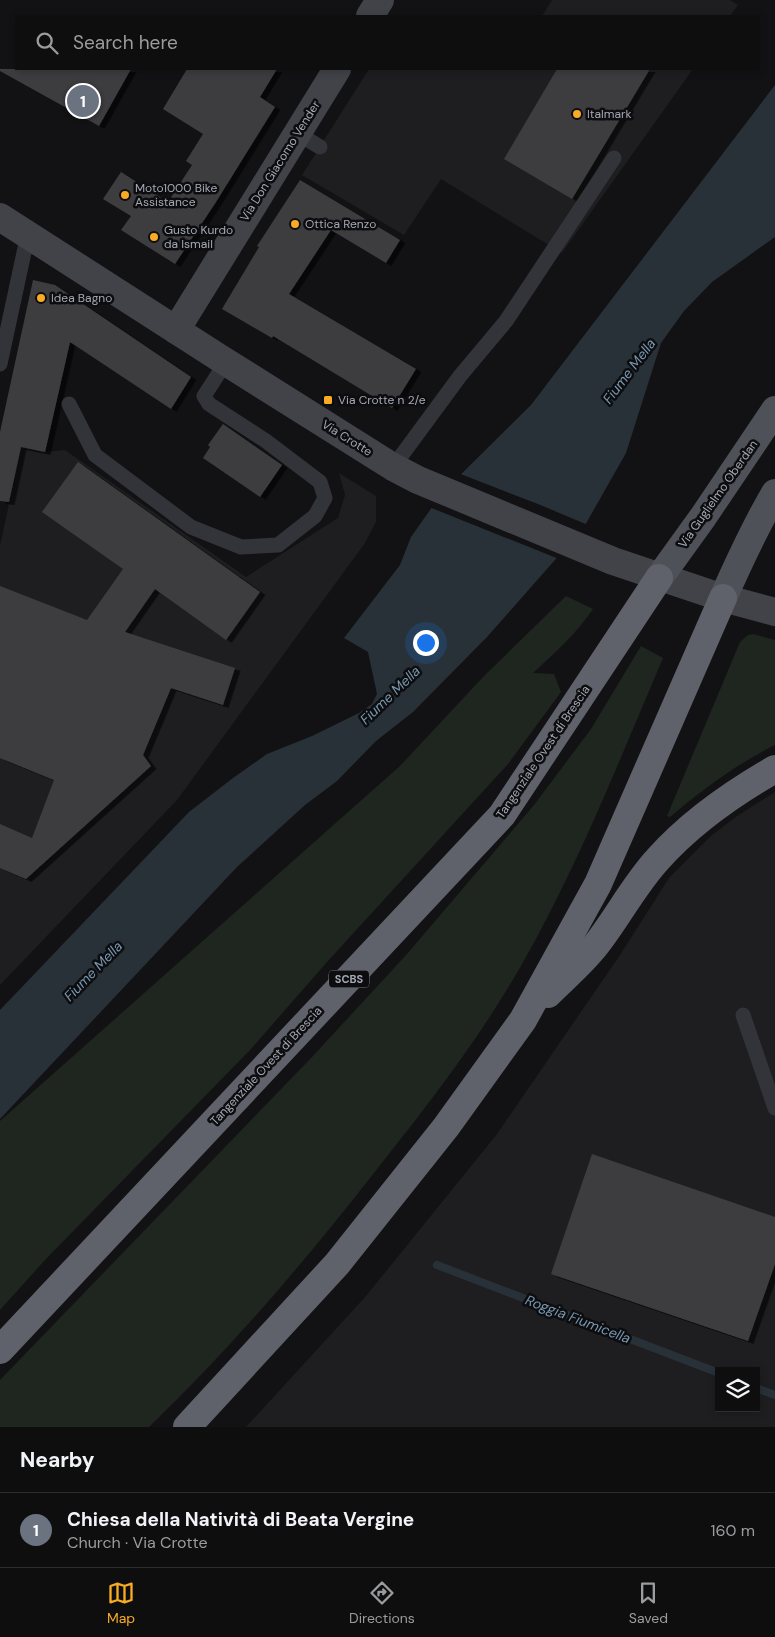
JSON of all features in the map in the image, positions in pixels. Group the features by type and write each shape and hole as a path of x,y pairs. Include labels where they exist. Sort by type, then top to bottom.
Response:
{"highway":[{"name":"Tangenziale Ovest di Brescia","path":"0,1350 502,815 659,578"},
{"path":"187,1427 337,1264 446,1128 523,1020 598,884 724,598"},
{"path":"523,1020 595,946 633,890 658,858 715,807 775,769"}],"main road":[{"name":"Via Guglielmo Oberdan","path":"659,578 703,517 775,410"},
{"path":"724,598 741,556 775,493"}],"street":[{"path":"371,15 380,0"},
{"name":"Via Don Giacomo Vender","path":"176,330 308,140 337,70"},
{"name":"Via Crotte","path":"0,217 226,362 393,467 418,480 613,561 659,578 775,612"}],"lane":[{"path":"393,467 460,376 506,321 614,158"},
{"path":"0,364 28,234"},
{"path":"69,404 95,455 190,527 241,547 278,545 315,516 325,498 320,482 266,441 209,404 204,396 226,362"},
{"path":"744,1015 775,1108"}],"shaded area":[{"path":"552,0 730,0 738,5 731,15 543,15"},
{"path":"368,70 692,70 562,253 441,179 404,235 302,175"},
{"path":"21,447 45,452 65,450 246,577 338,518 345,495 339,473 376,496 376,522 365,543 177,800 0,985 0,546"},
{"path":"566,596 593,609 557,651 533,673 554,674 561,692 508,764 327,962 250,1050 44,1261 0,1310 0,1121 400,766 484,676"},
{"path":"753,634 775,640 775,745 734,769 670,817 667,816 740,642 748,635"},
{"path":"641,646 663,658 580,851 522,964 488,1020 450,1074 318,1243 208,1368 149,1427 0,1427 0,1380 312,1057 407,954 534,805 591,729"},
{"path":"775,792 775,1427 246,1427 366,1296 497,1134 620,955 669,878 712,835 737,816"}],"water":[{"name":"Fiume Mella","path":"775,85 775,237 712,282 684,311 661,343 626,453 584,527 487,637 413,712 376,741 337,781 305,805 237,867 0,1119 0,1010 189,812 267,754 312,736 359,713 372,704 377,694 368,652 344,638 400,565 411,537 442,493 531,405"}],"pier":[{"path":"458,473 588,525 559,559 429,507 440,491"}],"building":[{"path":"0,69 130,70 99,126 0,71"},
{"path":"186,70 276,70 260,97 275,107 175,264 121,230 131,216 103,199 121,172 168,202 192,165 186,161 203,134 163,109"},
{"name":"Italmark","path":"556,70 649,70 572,199 504,159"},
{"path":"300,180 400,240 386,263 331,230 289,294 416,369 392,408 273,336 272,338 222,309 259,247 257,246"},
{"path":"33,280 55,285 191,377 171,409 70,342 45,452 21,447 9,502 0,501 0,432"},
{"path":"223,424 282,465 260,497 203,458 210,447 208,445"},
{"path":"78,462 260,592 226,640 155,589 125,632 235,668 223,705 171,688 143,755 151,766 26,879 0,868 0,824 32,838 54,780 0,758 0,586 87,620 123,569 42,512"},
{"path":"592,1154 775,1217 775,1264 748,1341 551,1274"}],"waterway":[{"name":"Roggia Fiumicella","path":"437,1265 715,1371"},
{"name":"Roggia Fiumicella","path":"760,1389 775,1395"}],"place":[{"name":"Chiesa della Natività di Beata Vergine","path":"83,101"},
{"name":"Italmark","path":"577,114"},
{"name":"Moto1000 Bike Assistance","path":"125,195"},
{"name":"Ottica Renzo","path":"295,224"},
{"name":"Gusto Kurdo da Ismail","path":"154,237"},
{"name":"Idea Bagno","path":"41,298"},
{"name":"Via Crotte n 2/e","path":"328,400"}]}
